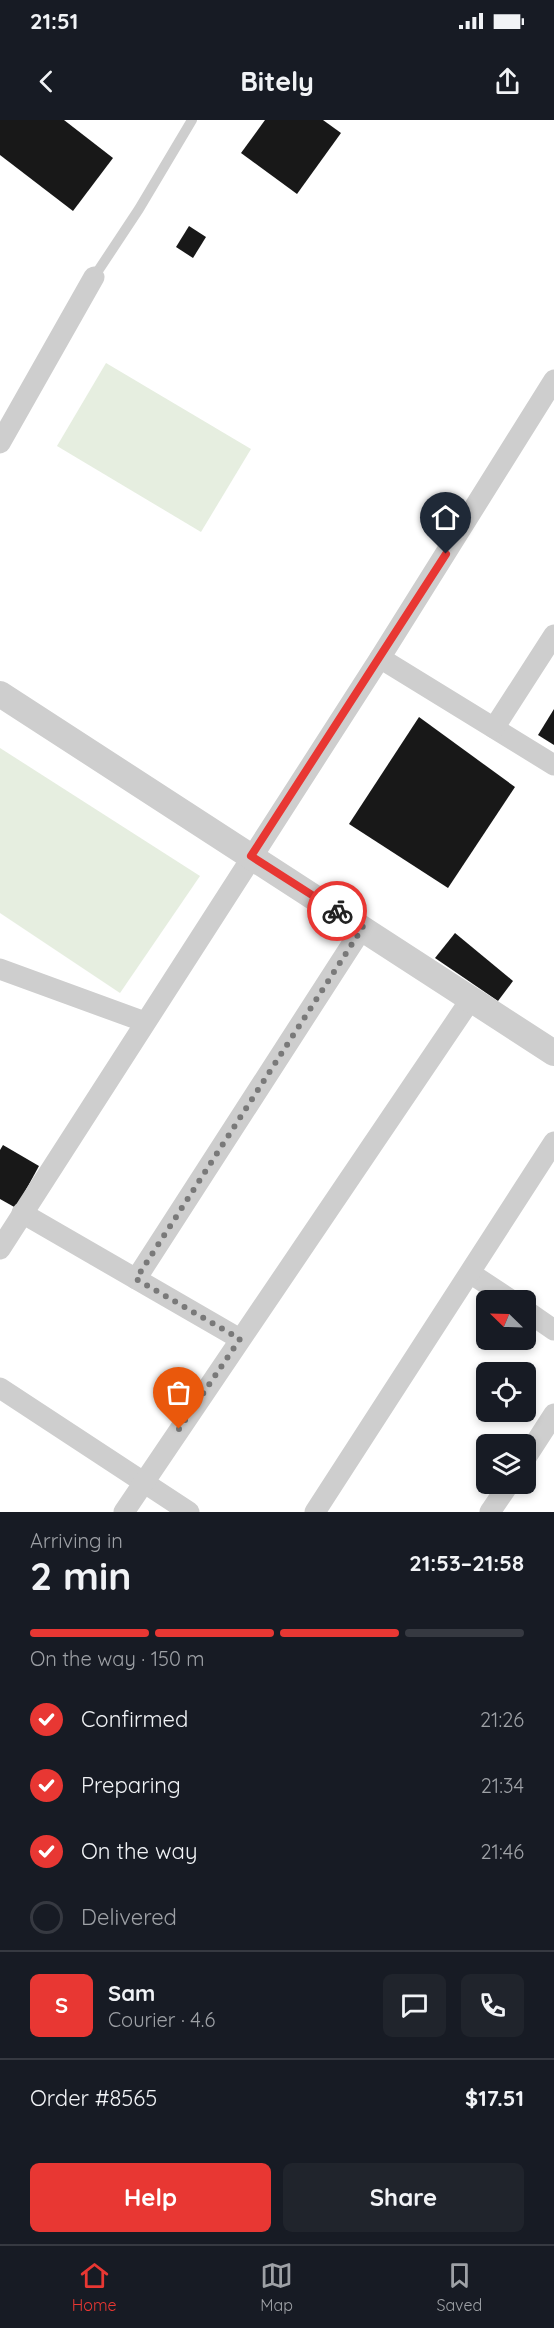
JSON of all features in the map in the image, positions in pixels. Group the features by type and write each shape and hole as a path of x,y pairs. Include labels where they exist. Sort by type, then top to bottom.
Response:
{"street":[{"path":"0,443 94,277"},
{"path":"0,1249 380,658 554,380"},
{"path":"494,728 554,635"},
{"path":"380,658 554,765"},
{"path":"0,694 363,927 554,1053"},
{"path":"136,1279 363,927"},
{"path":"0,969 145,1022"},
{"path":"124,1512 471,999"},
{"path":"315,1512 554,1142"},
{"path":"22,1213 240,1339"},
{"path":"470,1273 496,1290"},
{"path":"536,1318 554,1330"},
{"path":"0,1388 189,1512"},
{"path":"536,1442 554,1414"},
{"path":"495,1510 504,1494"}],"lane":[{"path":"94,277 139,209 192,120"}],"shaded area":[{"path":"106,363 251,449 201,532 57,446"},
{"path":"0,748 200,876 120,993 0,913"}],"building":[{"path":"0,120 64,120 113,158 73,211 0,155"},
{"path":"265,120 323,120 341,133 297,194 241,153"},
{"path":"189,226 206,237 193,258 176,247"},
{"path":"554,709 554,745 538,735"},
{"path":"419,717 515,787 448,888 349,824"},
{"path":"455,933 513,981 498,1001 435,958"},
{"path":"3,1145 39,1166 16,1208 0,1199 0,1150"}],"way so far":[{"path":"179,1429 240,1339 136,1279 363,927 337,911"}],"route":[{"path":"337,911 251,856 446,554"}]}
